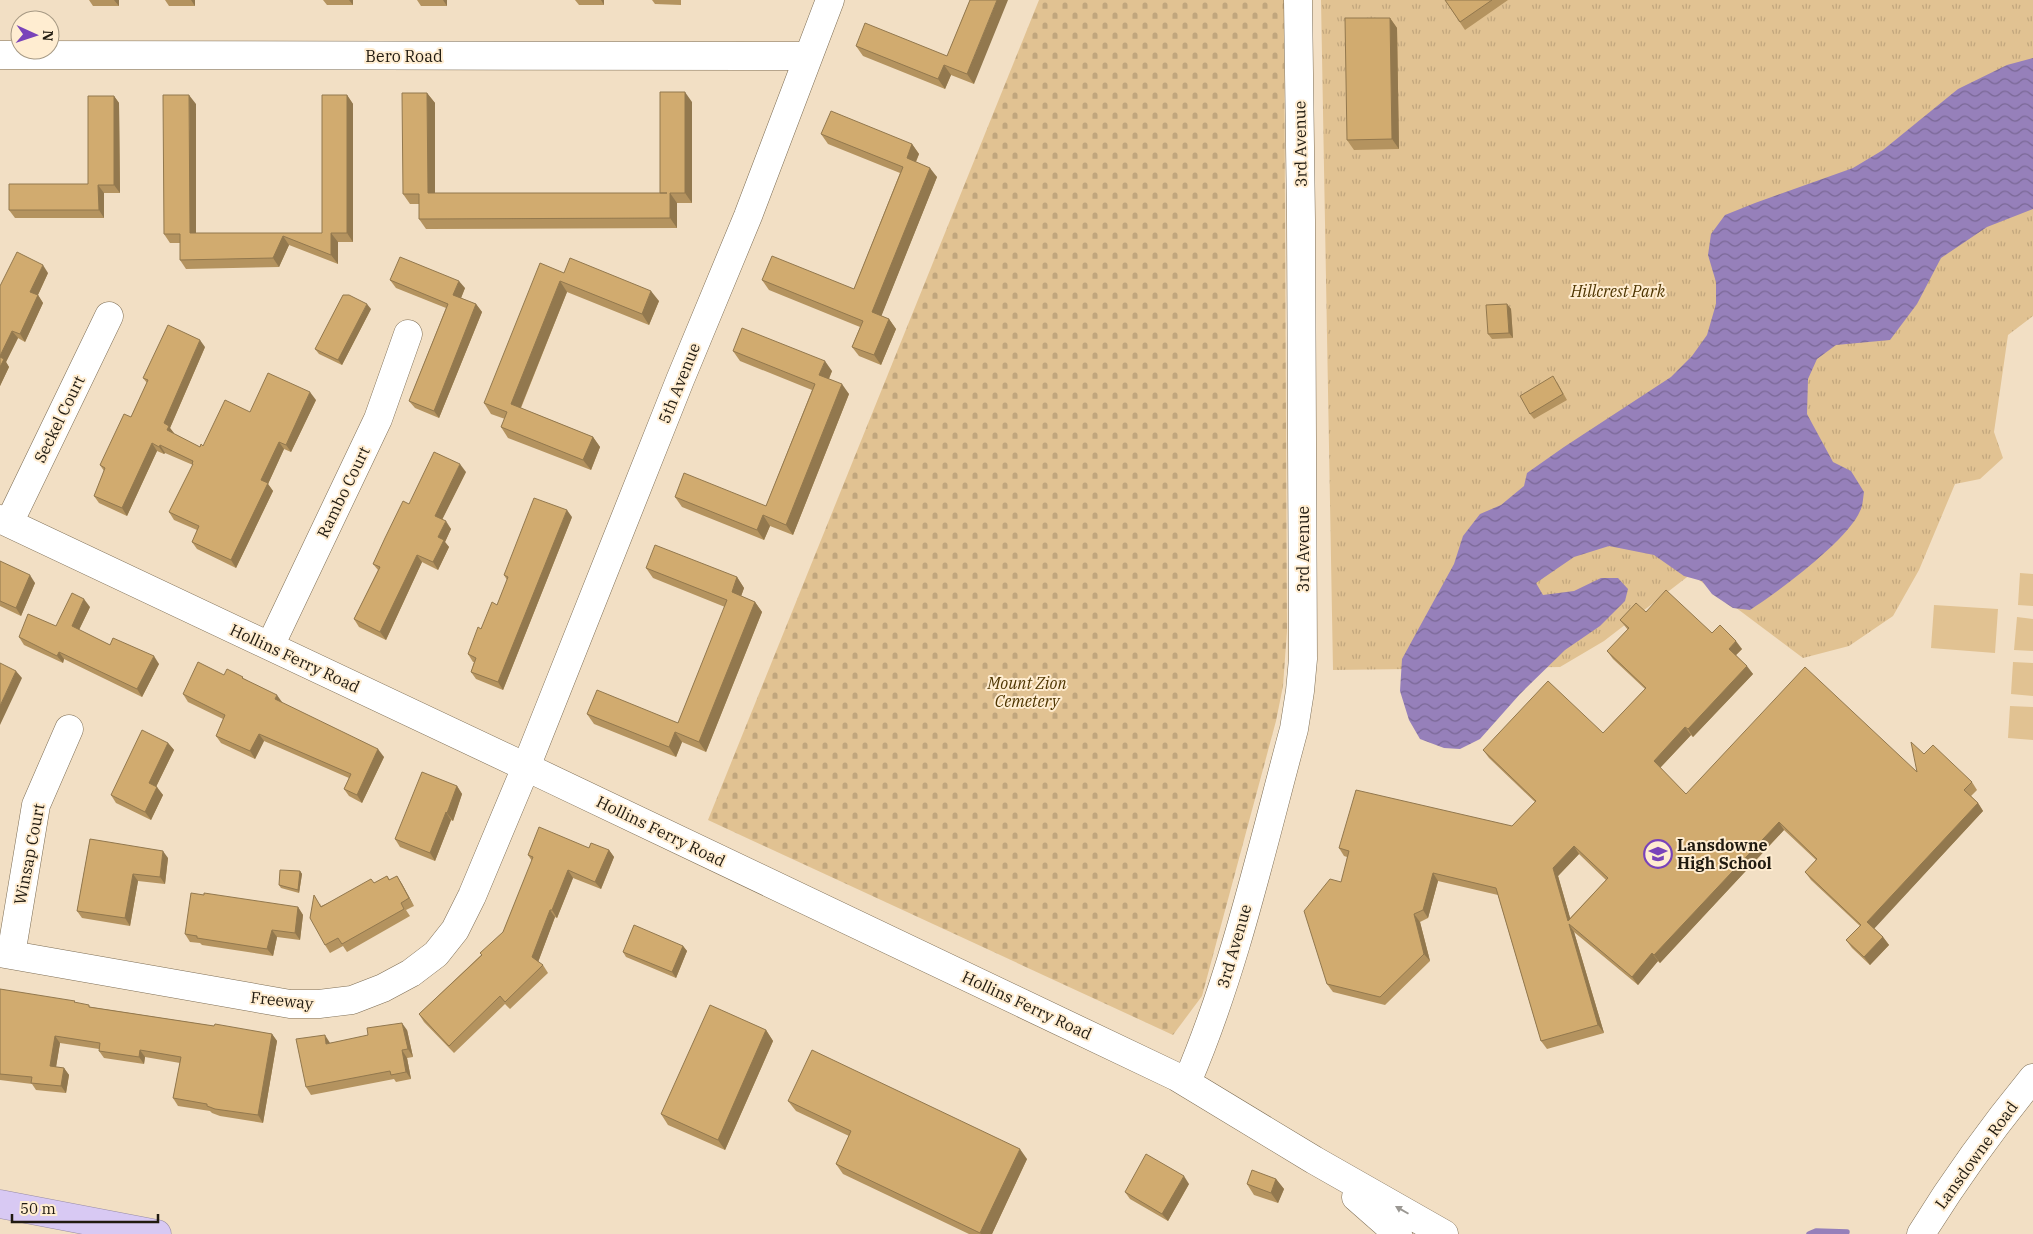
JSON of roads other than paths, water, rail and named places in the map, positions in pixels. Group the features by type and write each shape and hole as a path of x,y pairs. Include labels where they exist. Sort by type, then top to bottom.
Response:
{"highway":[{"path":"0,1204 157,1234"}],"street":[{"name":"5th Avenue","path":"526,766 680,380 748,216 830,0"},
{"name":"3rd Avenue","path":"1187,1082 1223,988 1294,729 1304,659 1298,0"},
{"name":"Bero Road","path":"0,55 808,56"},
{"name":"Seckel Court","path":"4,521 109,316"},
{"name":"Rambo Court","path":"270,646 378,419 408,334"},
{"name":"Hollins Ferry Road","path":"4,521 526,766 1187,1082 1314,1160 1444,1234"},
{"name":"Winsap Court","path":"5,954 36,804 69,729"},
{"name":"Freeway","path":"5,954 290,1004 319,1004 352,1000 383,988 411,973 436,954 454,930 472,896 526,766"},
{"name":"Lansdowne Road","path":"1921,1234 1949,1189 2004,1113 2033,1078"},
{"name":"Hollins Ferry Road","path":"1314,1160 1398,1234"}],"water":[{"path":"2033,58 2033,209 1987,227 1941,258 1917,304 1890,340 1836,345 1817,359 1808,379 1807,414 1833,462 1851,471 1864,492 1860,511 1842,536 1811,565 1750,610 1733,608 1712,594 1702,581 1684,576 1654,555 1609,546 1574,557 1536,583 1543,595 1574,591 1601,578 1618,578 1628,589 1625,601 1600,626 1565,650 1520,694 1480,739 1460,749 1444,748 1420,739 1409,720 1400,691 1402,659 1454,564 1463,536 1480,514 1501,505 1524,486 1527,473 1671,377 1692,356 1707,335 1716,304 1716,282 1708,255 1711,234 1725,215 1853,168 1883,150 1958,89 2007,65"}],"waterway":[{"path":"1809,1234 1816,1231 1847,1232"}],"place":[{"name":"Lansdowne High School","path":"1658,854"}],"park label":[{"name":"Hillcrest Park","path":"1618,291"},
{"name":"Mount Zion Cemetery","path":"1027,692"}]}
